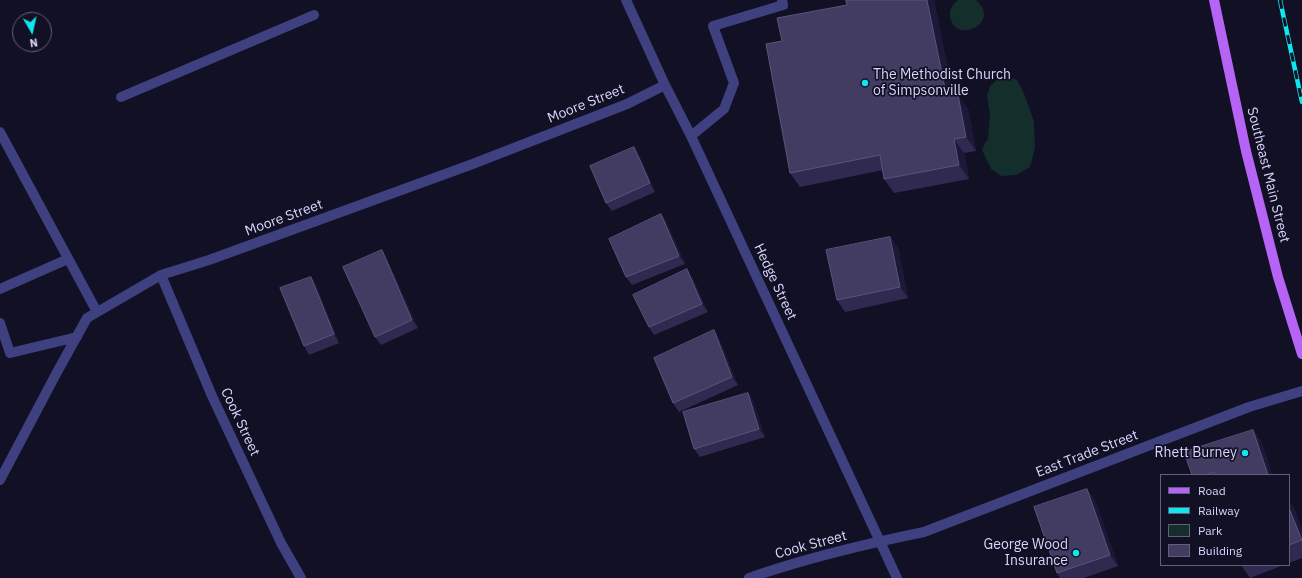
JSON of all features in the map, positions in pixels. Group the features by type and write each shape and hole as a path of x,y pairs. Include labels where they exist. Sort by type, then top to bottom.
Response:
{"main road":[{"name":"Southeast Main Street","path":"1214,0 1246,151 1278,277 1302,354"}],"street":[{"name":"Hedge Street","path":"626,0 897,578"},
{"path":"691,136 724,109 734,83 713,26 783,4 782,0"},
{"path":"121,97 314,15"},
{"name":"Moore Street","path":"0,480 87,318 97,312 160,275 209,260 470,165 627,104 665,85"},
{"path":"0,132 97,312"},
{"path":"0,289 68,258"},
{"name":"Cook Street","path":"160,275 212,396 281,543 301,578"},
{"path":"0,324 10,353 77,337"},
{"name":"East Trade Street","path":"880,541 924,532 1248,407 1302,391"},
{"name":"Cook Street","path":"749,578 782,567 880,541"}],"green space":[{"path":"958,0 976,0 983,9 984,16 981,23 975,28 967,30 960,29 953,25 950,11"},
{"path":"1006,76 1017,80 1025,96 1034,122 1035,148 1030,167 1016,175 1001,176 991,169 982,150 988,139 990,114 987,96 990,86 999,78"}],"building":[{"name":"The Methodist Church of Simpsonville","path":"846,0 927,0 946,93 958,95 966,137 954,139 959,165 884,179 880,155 790,173 766,44 782,41 777,18 847,5"},
{"path":"634,147 650,183 606,203 590,166"},
{"path":"661,214 679,256 626,277 609,239"},
{"path":"890,237 900,287 837,300 826,250"},
{"path":"382,250 412,320 375,337 343,267"},
{"path":"687,269 702,304 649,327 633,295"},
{"path":"311,277 334,334 304,346 280,288"},
{"path":"714,330 732,377 673,403 654,358"},
{"path":"748,393 759,429 694,449 683,412"},
{"path":"1253,430 1268,474 1215,474 1214,472 1209,474 1192,474 1184,452"},
{"path":"1087,489 1110,555 1057,573 1034,507"},
{"path":"1290,510 1302,540 1290,545"}],"railway":[{"path":"1280,0 1302,102"}],"place":[{"name":"The Methodist Church of Simpsonville","path":"865,83"},
{"name":"Rhett Burney","path":"1245,453"},
{"name":"George Wood Insurance","path":"1076,553"}]}
